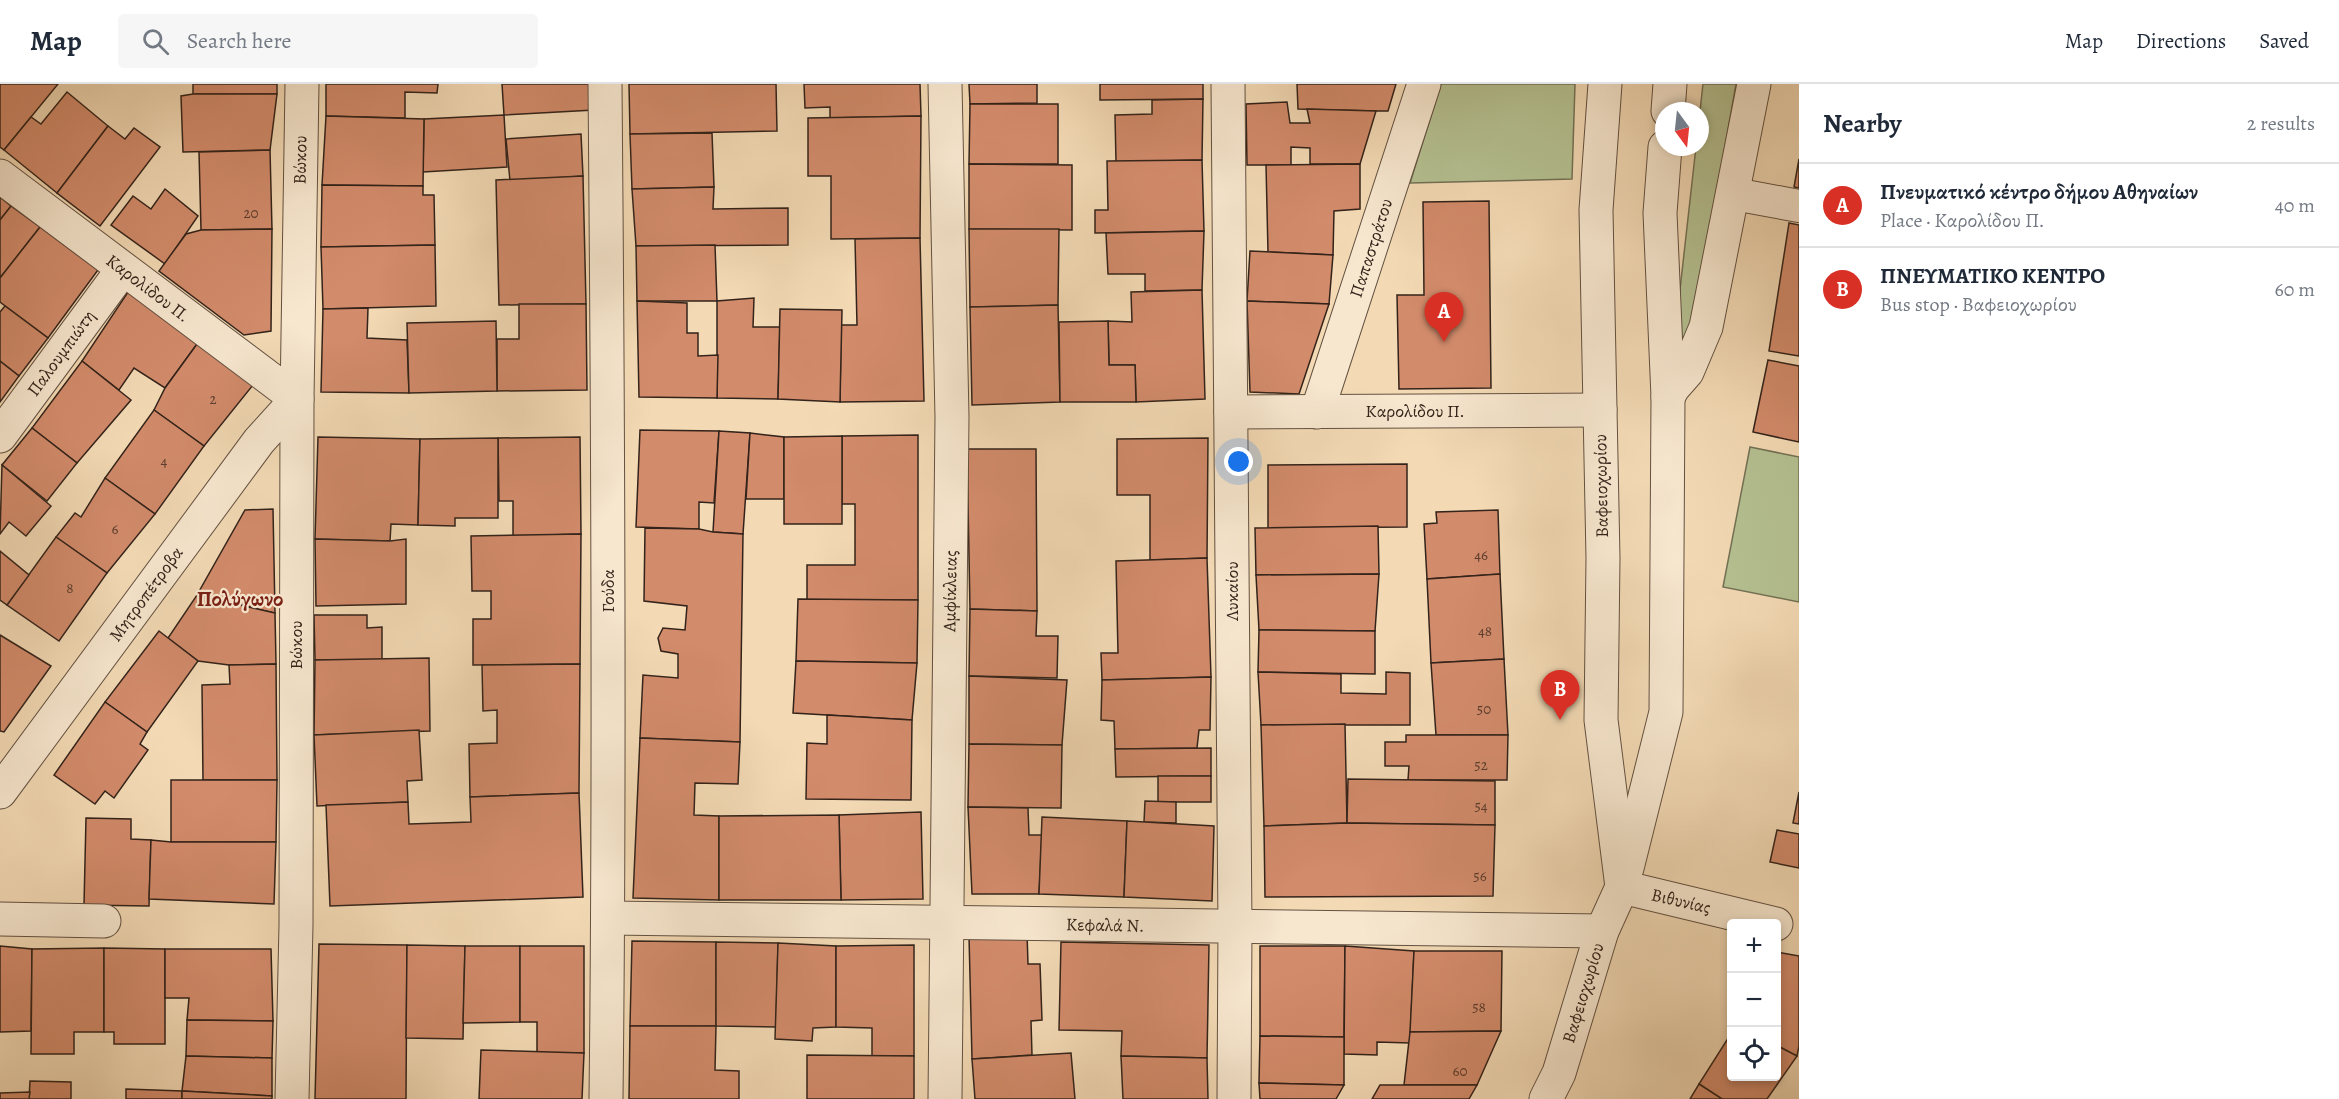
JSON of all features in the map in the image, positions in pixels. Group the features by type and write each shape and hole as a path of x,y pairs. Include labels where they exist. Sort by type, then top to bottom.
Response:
{"street":[{"name":"Βώκου","path":"292,1099 296,925 297,399 302,84"},
{"name":"Γούδα","path":"604,84 608,408 606,1099"},
{"name":"Αμφίκλειας","path":"945,84 952,417 945,1099"},
{"name":"Λυκαίου","path":"1228,84 1235,927 1234,1099"},
{"name":"Παπαστράτου","path":"1317,412 1424,84"},
{"name":"Βαφειοχωρίου","path":"1605,84 1596,210 1603,558 1602,720 1622,887"},
{"path":"1669,102 1670,84"},
{"path":"1668,397 1687,372 1706,327 1754,84"},
{"name":"Βαφειοχωρίου","path":"1546,1099 1559,1073 1602,931 1622,887 1666,712 1668,397 1660,213 1664,156"},
{"name":"Καρολίδου Π.","path":"0,176 297,399"},
{"path":"1734,194 1799,206"},
{"name":"Παλουμπιώτη","path":"0,436 123,269"},
{"name":"Μητροπέτροβα","path":"1,788 259,441 297,399"},
{"name":"Καρολίδου Π.","path":"1231,412 1600,410"},
{"name":"Βιθυνίας","path":"1622,887 1755,919"},
{"name":"Κεφαλά Ν.","path":"608,918 1602,931"},
{"path":"0,919 104,921"},
{"name":"Βιθυνίας","path":"1781,925 1799,929"}],"green space":[{"path":"1441,84 1575,84 1572,179 1410,183"},
{"path":"1703,84 1736,84 1694,323 1675,366 1674,343 1695,156 1709,156 1709,102 1701,102"},
{"path":"1750,447 1799,457 1799,602 1723,587"}],"building":[{"path":"0,84 58,84 4,150 0,147"},
{"path":"193,84 277,84 277,94 193,94"},
{"path":"326,84 438,84 437,93 405,92 405,118 326,116"},
{"path":"502,84 592,84 594,110 504,115"},
{"path":"629,84 776,84 777,131 630,134"},
{"path":"804,84 920,84 921,116 830,118 830,107 805,108"},
{"path":"969,84 1037,84 1037,103 970,104"},
{"path":"1100,84 1203,84 1203,99 1100,100"},
{"path":"1297,84 1396,84 1388,111 1376,111 1298,109"},
{"path":"67,92 108,126 57,193 4,150 31,117 41,124"},
{"path":"277,94 270,150 183,152 181,96"},
{"path":"1203,99 1202,160 1116,162 1115,115 1152,114 1152,100"},
{"path":"1287,102 1290,123 1310,123 1307,109 1376,111 1360,164 1310,164 1310,148 1291,147 1291,165 1247,165 1246,104"},
{"path":"970,104 1058,104 1058,164 969,164"},
{"path":"504,115 507,167 423,172 424,119"},
{"path":"326,116 424,119 423,186 322,185"},
{"path":"921,116 920,238 831,239 831,176 808,176 808,118"},
{"path":"108,126 125,139 134,128 160,147 100,226 57,193"},
{"path":"712,133 714,187 632,189 630,134"},
{"path":"581,134 583,176 510,181 506,139"},
{"path":"270,150 272,229 201,230 199,152"},
{"path":"1799,159 1799,188 1794,187"},
{"path":"1202,160 1204,231 1095,233 1095,210 1108,210 1107,161"},
{"path":"969,164 1072,165 1072,230 969,229"},
{"path":"1360,164 1360,209 1334,211 1333,255 1268,252 1266,165"},
{"path":"583,176 586,304 499,305 496,180"},
{"path":"322,185 423,186 423,195 434,195 435,245 321,247"},
{"path":"714,187 713,209 788,208 788,245 636,246 632,189"},
{"path":"165,189 198,216 165,264 111,225 133,196 151,209"},
{"path":"0,197 11,206 0,220"},
{"path":"1489,201 1491,388 1399,389 1397,295 1424,295 1423,202"},
{"path":"11,206 40,227 0,278 0,220"},
{"path":"1789,223 1799,225 1799,356 1769,351"},
{"path":"40,227 98,270 48,338 0,302 0,278"},
{"path":"272,229 271,331 244,335 159,271 186,234 201,230"},
{"path":"969,229 1059,229 1058,305 970,307"},
{"path":"1204,231 1202,290 1145,291 1145,274 1108,274 1106,233"},
{"path":"920,238 924,401 840,402 841,325 857,325 855,239"},
{"path":"435,245 436,306 323,309 321,247"},
{"path":"715,245 717,301 637,301 636,246"},
{"path":"1250,251 1333,255 1329,304 1247,301"},
{"path":"1202,290 1205,399 1136,402 1135,365 1109,365 1108,321 1132,322 1131,292"},
{"path":"128,292 197,344 165,388 134,368 119,390 82,361"},
{"path":"754,298 753,327 780,327 778,399 717,398 717,301"},
{"path":"637,301 687,303 687,333 698,333 698,356 718,355 717,398 639,397"},
{"path":"1247,301 1329,304 1299,394 1250,392"},
{"path":"519,304 586,304 587,390 497,391 497,339 519,339"},
{"path":"1058,305 1060,402 972,405 970,307"},
{"path":"5,306 48,338 19,376 0,361 0,312"},
{"path":"368,308 367,338 407,340 409,393 321,392 323,309"},
{"path":"780,309 842,310 840,402 778,399"},
{"path":"496,321 497,391 409,393 407,323"},
{"path":"1108,321 1109,365 1135,365 1136,402 1060,402 1059,322"},
{"path":"197,344 253,385 204,446 154,410 165,388"},
{"path":"1768,360 1799,366 1799,442 1753,432"},
{"path":"0,361 19,376 0,402"},
{"path":"82,361 131,400 77,463 32,428"},
{"path":"154,410 204,446 155,514 105,478"},
{"path":"32,428 77,463 47,501 2,465"},
{"path":"640,430 719,431 714,503 699,502 699,529 636,527"},
{"path":"719,431 750,433 743,534 713,532"},
{"path":"750,433 784,437 784,499 746,499"},
{"path":"918,435 918,600 807,600 807,565 855,565 855,504 842,504 842,436"},
{"path":"842,436 842,524 784,524 784,437"},
{"path":"318,437 420,439 418,525 391,524 390,541 315,539"},
{"path":"580,437 581,534 513,536 513,501 499,501 498,438"},
{"path":"498,438 498,518 455,518 455,526 418,525 420,439"},
{"path":"1208,438 1207,558 1150,560 1150,495 1117,495 1117,439"},
{"path":"967,449 1036,449 1037,611 970,609"},
{"path":"1407,464 1407,527 1268,528 1268,465"},
{"path":"2,465 51,506 26,536 9,522 0,534"},
{"path":"105,478 155,514 107,573 56,537 75,513 81,517"},
{"path":"273,509 275,613 197,595 245,510"},
{"path":"1498,510 1500,574 1427,579 1424,524 1437,523 1436,512"},
{"path":"1378,526 1379,574 1256,575 1255,528"},
{"path":"645,528 699,529 743,534 740,742 640,738 643,675 678,678 678,654 661,651 658,638 663,628 685,630 687,606 644,601"},
{"path":"581,534 580,664 473,665 473,619 491,619 491,591 472,591 471,536"},
{"path":"56,537 107,573 59,641 7,605"},
{"path":"315,539 390,541 406,539 406,604 316,606"},
{"path":"0,551 29,575 7,605 0,600"},
{"path":"1207,558 1211,677 1102,680 1101,653 1118,653 1116,561"},
{"path":"1379,574 1375,631 1259,630 1256,575"},
{"path":"1500,574 1504,659 1431,663 1427,579"},
{"path":"197,595 275,613 276,664 229,665 198,661 168,638"},
{"path":"798,599 918,600 917,663 796,661"},
{"path":"970,609 1037,611 1036,636 1058,636 1057,678 969,676"},
{"path":"314,615 367,615 367,628 382,627 382,660 315,660"},
{"path":"1259,630 1375,631 1375,674 1258,672"},
{"path":"159,631 198,661 147,732 105,702"},
{"path":"0,635 51,666 4,732 0,731"},
{"path":"429,658 430,731 314,735 315,660"},
{"path":"1504,659 1508,735 1436,735 1431,663"},
{"path":"796,661 917,663 912,720 793,713"},
{"path":"276,664 277,780 203,780 202,685 230,684 229,665"},
{"path":"580,664 579,793 470,797 469,744 497,743 497,710 483,711 482,665"},
{"path":"1258,672 1341,674 1341,693 1386,694 1386,672 1410,673 1410,725 1261,725"},
{"path":"969,676 1067,680 1062,745 969,744"},
{"path":"1211,677 1210,730 1199,730 1197,748 1115,749 1114,721 1101,720 1102,680"},
{"path":"105,702 147,732 140,744 148,750 114,798 105,791 95,804 54,775"},
{"path":"827,715 912,720 911,800 806,799 807,743 827,744"},
{"path":"1345,724 1347,823 1264,826 1261,725"},
{"path":"419,730 422,780 407,781 408,802 317,806 314,735"},
{"path":"1406,735 1508,735 1507,780 1408,780 1409,766 1385,766 1385,742 1406,742"},
{"path":"640,738 740,742 738,784 695,783 694,815 719,816 719,900 633,898"},
{"path":"969,744 1062,745 1061,808 968,807"},
{"path":"1211,748 1211,776 1116,777 1115,749"},
{"path":"1158,776 1211,776 1211,802 1158,802"},
{"path":"1348,779 1495,781 1495,825 1347,823"},
{"path":"171,780 277,780 276,842 171,842"},
{"path":"1799,792 1799,824 1793,823"},
{"path":"579,793 583,897 330,906 326,805 408,802 409,824 471,822 470,797"},
{"path":"1145,801 1176,802 1176,823 1144,822"},
{"path":"968,807 1028,808 1029,835 1042,835 1039,894 972,894"},
{"path":"921,812 923,899 841,900 839,815"},
{"path":"839,815 841,900 719,900 719,816"},
{"path":"1042,817 1127,821 1124,897 1039,894"},
{"path":"86,818 131,819 131,839 151,840 149,906 84,905"},
{"path":"1127,821 1214,826 1212,901 1124,897"},
{"path":"1347,823 1495,825 1493,896 1265,897 1264,826"},
{"path":"1777,830 1799,834 1799,868 1770,862"},
{"path":"151,840 276,842 274,904 149,899"},
{"path":"1027,933 1028,964 1040,964 1042,1020 1031,1021 1032,1055 972,1059 969,936"},
{"path":"632,941 716,942 716,1026 630,1026"},
{"path":"716,942 778,943 776,1027 716,1026"},
{"path":"1061,942 1209,945 1207,1058 1121,1056 1122,1031 1059,1030"},
{"path":"778,943 836,946 836,1027 813,1028 812,1041 775,1039"},
{"path":"319,944 407,945 406,1099 315,1099"},
{"path":"407,945 465,946 463,1039 406,1038"},
{"path":"914,945 914,1056 872,1056 872,1028 836,1027 836,946"},
{"path":"0,946 32,949 31,1031 0,1032"},
{"path":"465,946 520,946 520,1022 463,1023"},
{"path":"520,946 584,946 584,1053 537,1053 537,1022 520,1022"},
{"path":"1260,946 1345,946 1344,1037 1260,1036"},
{"path":"1345,946 1414,951 1410,1043 1377,1042 1377,1055 1344,1054"},
{"path":"104,948 104,1032 74,1032 74,1054 31,1054 32,949"},
{"path":"104,948 165,949 165,1044 114,1044 114,1032 104,1032"},
{"path":"165,949 271,949 273,1021 187,1020 189,998 165,998"},
{"path":"1414,951 1502,951 1501,1031 1410,1032"},
{"path":"1781,953 1799,956 1797,1056 1781,1048"},
{"path":"187,1020 273,1021 272,1058 186,1056"},
{"path":"630,1026 716,1026 715,1070 739,1071 739,1099 629,1099"},
{"path":"1501,1031 1477,1085 1404,1085 1410,1032"},
{"path":"1260,1036 1344,1037 1344,1085 1259,1083"},
{"path":"1727,1040 1727,1081 1780,1081 1767,1099 1722,1099 1699,1084"},
{"path":"1781,1048 1797,1056 1781,1079"},
{"path":"481,1050 584,1053 582,1099 479,1099"},
{"path":"1071,1053 1075,1099 975,1099 972,1059"},
{"path":"807,1055 914,1056 914,1099 807,1099"},
{"path":"186,1056 272,1058 272,1096 182,1091"},
{"path":"1121,1056 1207,1058 1208,1099 1123,1099"},
{"path":"30,1081 71,1082 71,1099 29,1099"},
{"path":"1259,1083 1344,1085 1336,1099 1260,1099"},
{"path":"1699,1084 1722,1099 1690,1099"},
{"path":"1380,1085 1477,1085 1469,1099 1372,1099"},
{"path":"126,1089 182,1091 182,1099 126,1099"},
{"path":"182,1091 272,1096 272,1099 182,1099"},
{"path":"30,1092 29,1099 0,1099 0,1093"}],"place":[{"name":"Πνευματικό κέντρο δήμου Αθηναίων","path":"1444,342"},
{"name":"ΠΝΕΥΜΑΤΙΚΟ ΚΕΝΤΡΟ","path":"1560,720"}],"district":[{"name":"Πολύγωνο","path":"240,599"}]}
